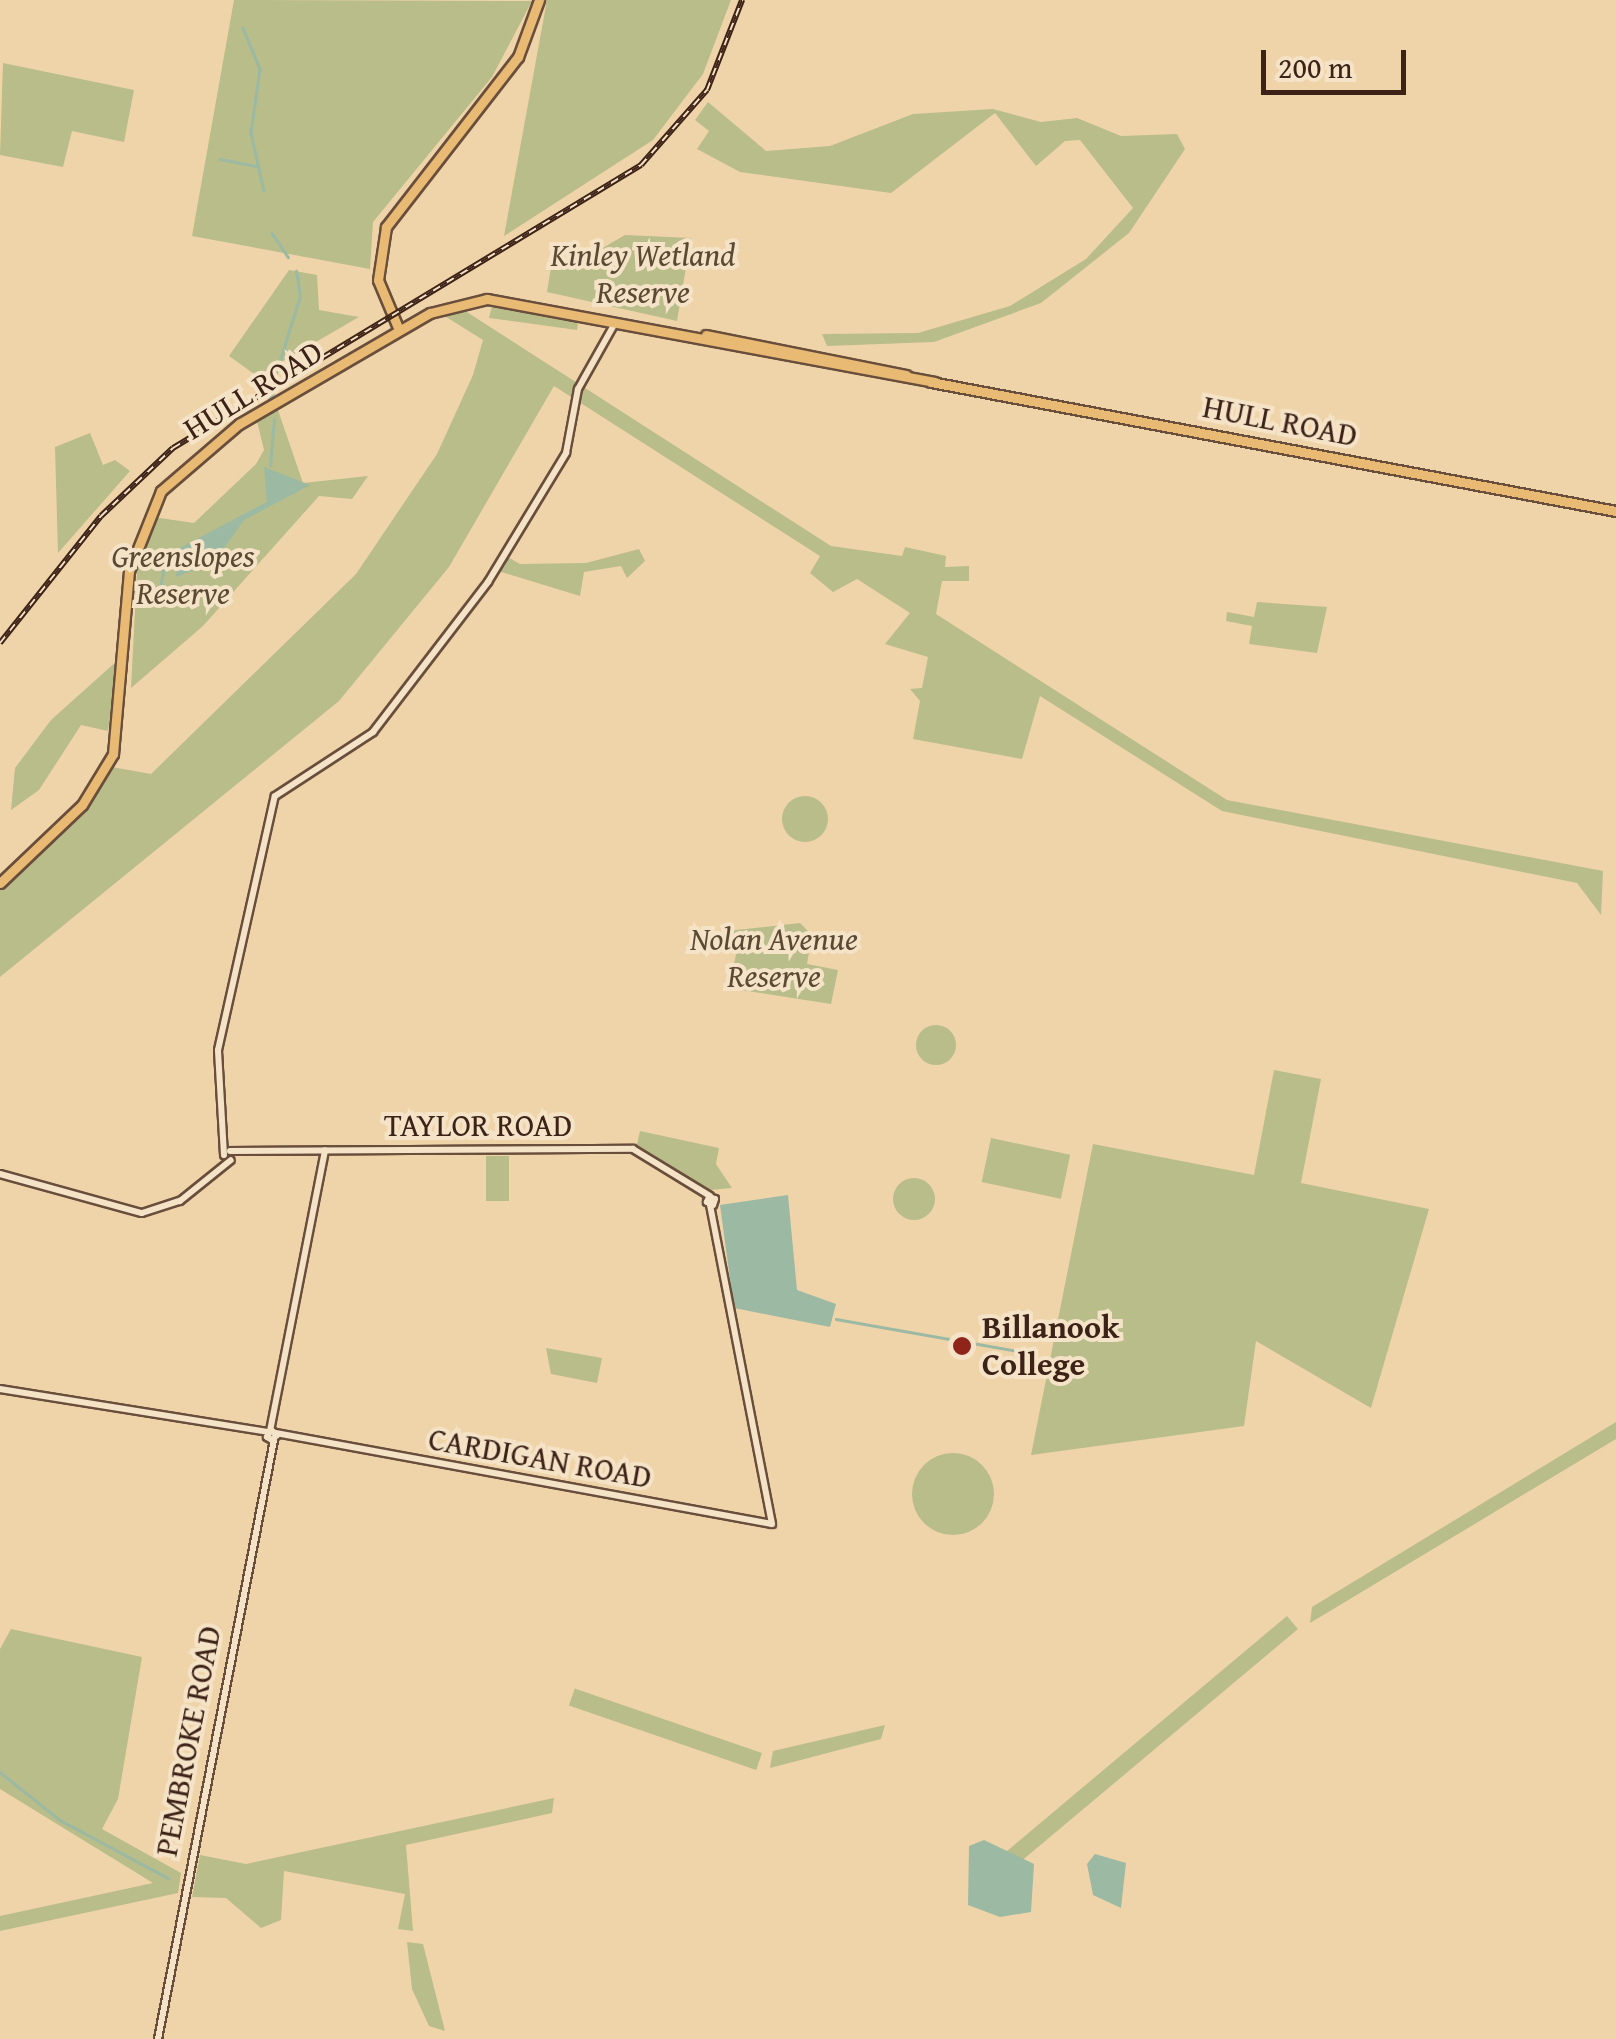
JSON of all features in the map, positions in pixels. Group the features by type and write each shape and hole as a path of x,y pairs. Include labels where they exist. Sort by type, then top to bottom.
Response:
{"main road":[{"path":"399,330 378,280 386,227 512,66 540,0"},
{"name":"HULL ROAD","path":"0,883 76,812 110,762 123,711 128,571 160,490 207,445 399,330 473,299 692,336 1616,510"}],"street":[{"path":"228,1154 218,1050 276,796 373,732 488,582 566,453 578,389 615,323"},
{"name":"TAYLOR ROAD","path":"0,1174 142,1213 180,1201 224,1168 228,1154 243,1152 633,1149 700,1190 711,1201 772,1524"},
{"name":"PEMBROKE ROAD","path":"158,2039 325,1150"},
{"name":"CARDIGAN ROAD","path":"0,1389 772,1524"}],"green space":[{"path":"234,0 532,1 492,77 373,222 370,269 192,236"},
{"path":"547,0 731,0 703,74 653,140 504,236"},
{"path":"3,63 134,90 124,142 72,131 63,167 0,155"},
{"path":"708,102 766,151 830,146 913,114 993,109 1041,122 1077,118 1121,136 1177,134 1185,149 1129,233 1041,303 934,342 827,346 822,334 918,333 1010,306 1086,259 1133,208 1080,140 1065,141 1036,166 995,113 891,193 740,172 697,149 709,131 695,120"},
{"name":"Kinley Wetland Reserve","path":"625,235 691,238 677,321 547,292 555,243 570,267"},
{"path":"289,270 317,275 319,310 359,317 257,376 229,356"},
{"path":"492,306 578,322 577,330 489,318"},
{"path":"459,307 831,546 902,556 905,547 946,556 945,567 969,566 969,581 942,581 936,614 1227,800 1603,871 1601,915 1577,883 1222,811 1040,696 1022,759 913,739 920,701 910,689 922,688 928,657 885,644 910,613 857,579 833,592 810,573 820,556 554,386 449,567 339,701 0,977 0,887 89,803 112,767 151,774 356,574 437,454 473,375 483,340 443,315"},
{"name":"Greenslopes Reserve","path":"278,410 303,483 368,476 352,499 319,496 203,626 131,688 137,573 153,517 194,523 256,464 264,450 257,421"},
{"path":"90,433 103,465 115,460 130,471 58,553 55,447"},
{"path":"639,549 645,561 627,578 621,566 584,572 580,596 498,571 506,556 520,564 586,563"},
{"path":"1257,602 1327,607 1317,653 1249,644 1252,626 1226,621 1227,612 1254,617"},
{"path":"118,660 108,731 81,725 39,790 11,810 15,768 51,720"},
{"path":"805,796 821,803 828,819 821,835 805,842 789,835 782,819 789,803"},
{"name":"Nolan Avenue Reserve","path":"800,923 812,935 807,964 838,970 831,1004 728,988 736,955 727,931"},
{"path":"936,1025 950,1031 956,1045 950,1059 936,1065 922,1059 916,1045 922,1031"},
{"path":"1274,1070 1321,1079 1301,1183 1429,1209 1371,1408 1256,1341 1244,1426 1031,1455 1093,1144 1254,1175"},
{"path":"640,1131 719,1148 716,1164 732,1188 711,1190 637,1145"},
{"path":"991,1138 1070,1155 1061,1199 982,1182"},
{"path":"486,1156 509,1156 509,1201 486,1201"},
{"path":"914,1178 929,1184 935,1199 929,1214 914,1220 899,1214 893,1199 899,1184"},
{"path":"546,1348 602,1358 597,1383 551,1374"},
{"path":"1616,1422 1616,1439 1310,1623 1312,1607"},
{"path":"953,1453 969,1456 982,1465 991,1478 991,1510 982,1523 969,1532 953,1535 937,1532 924,1523 915,1510 912,1494 915,1478 924,1465 937,1456"},
{"path":"1287,1616 1298,1629 985,1892 974,1879"},
{"path":"11,1629 142,1657 118,1799 102,1829 181,1873 178,1893 0,1931 0,1916 153,1883 0,1789 0,1649"},
{"path":"575,1689 762,1753 756,1770 569,1706"},
{"path":"885,1725 881,1739 770,1768 773,1751"},
{"path":"554,1798 552,1813 406,1845 413,1931 398,1929 405,1894 284,1871 281,1920 261,1928 226,1898 192,1897 200,1855 246,1864"},
{"path":"407,1942 423,1944 445,2031 429,2026 412,1989"}],"shaded area":[{"path":"264,467 310,485 244,520 214,562 176,577 178,549 267,502"},
{"path":"788,1195 797,1290 836,1304 830,1327 734,1308 720,1205"},
{"path":"984,1840 1034,1864 1031,1912 1000,1917 968,1905 969,1846"},
{"path":"1095,1854 1126,1863 1121,1908 1093,1895 1087,1864"}],"waterway":[{"path":"243,28 260,69 251,133 264,191"},
{"path":"220,159 257,166"},
{"path":"272,233 288,257"},
{"path":"274,379 300,296 296,271"},
{"path":"269,400 276,388"},
{"path":"270,466 274,419"},
{"path":"160,588 164,568 177,566"},
{"path":"836,1319 1024,1352"},
{"path":"0,1772 60,1820 168,1878"}],"railway":[{"path":"0,643 101,516 173,448 641,165 707,90 742,0"}],"place":[{"name":"Billanook College","path":"962,1346"}]}
